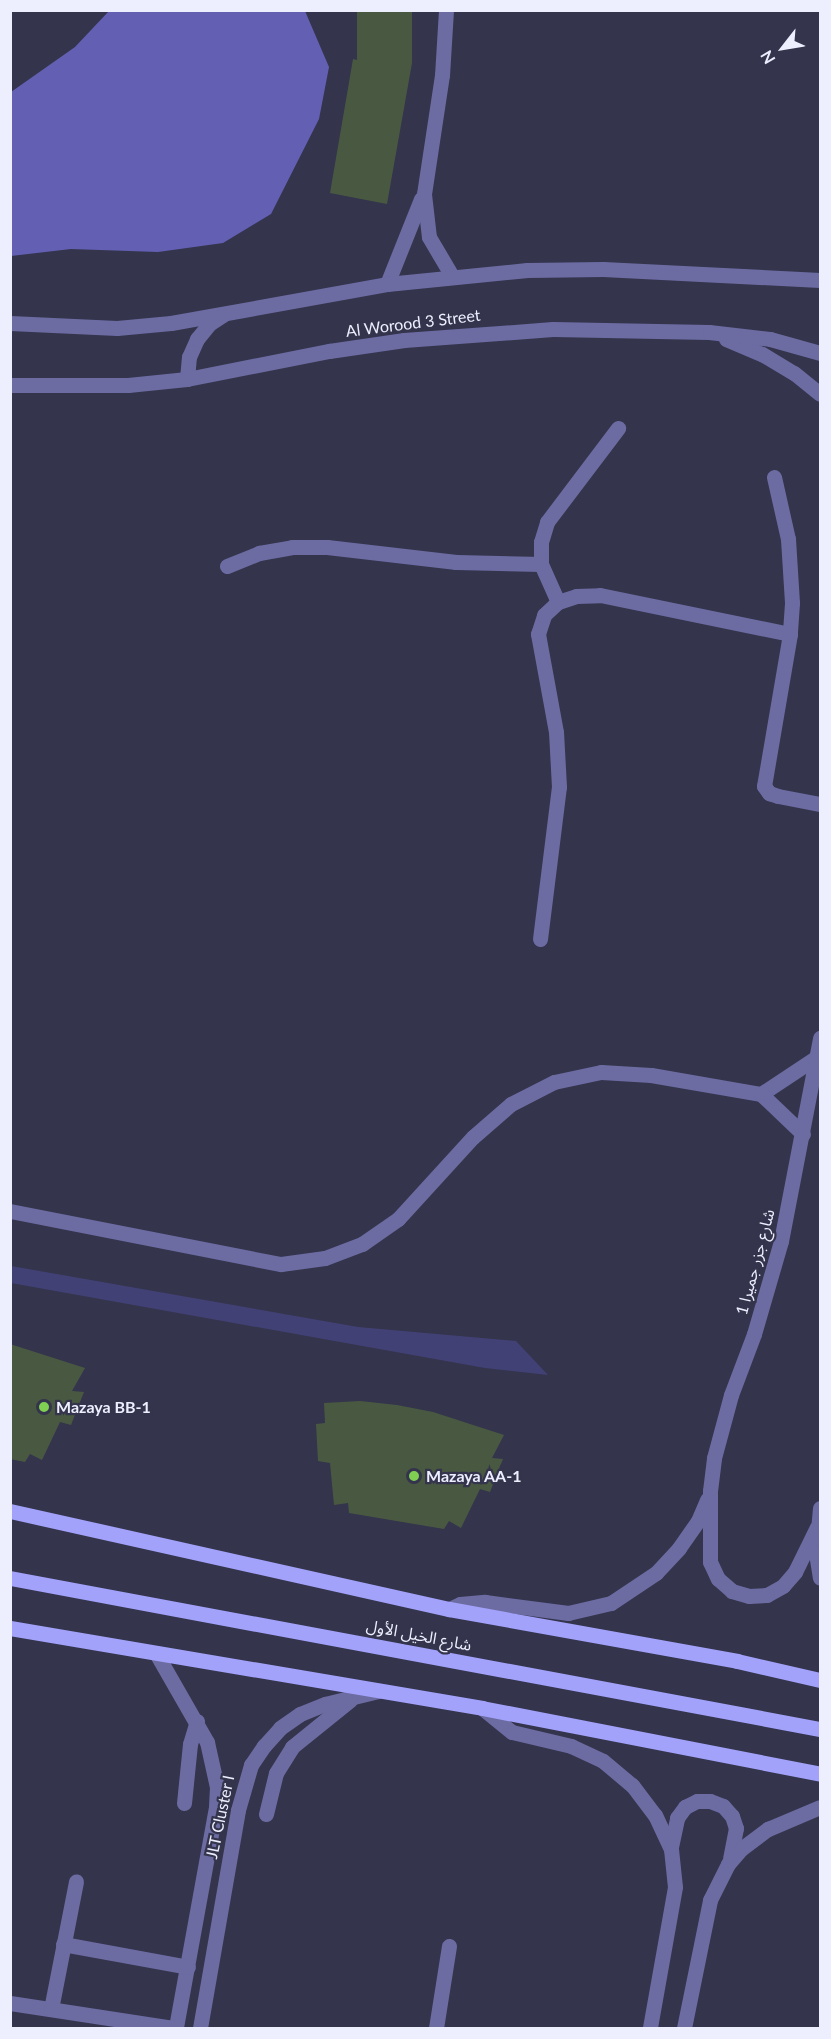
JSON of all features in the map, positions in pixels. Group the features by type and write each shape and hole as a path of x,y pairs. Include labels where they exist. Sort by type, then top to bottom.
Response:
{"main road":[{"path":"10,1511 449,1609 737,1661 820,1680"},
{"name":"شارع الخيل الأول","path":"10,1578 820,1729"},
{"path":"10,1628 483,1708 820,1774"}],"street":[{"path":"387,284 424,194 442,75 446,10"},
{"path":"424,194 429,237 452,276"},
{"path":"10,323 117,328 171,323 387,284 527,270 603,269 820,280"},
{"path":"187,379 189,357 197,339 209,324 225,313"},
{"name":"Al Worood 3 Street","path":"11,385 116,385 187,379 329,351 478,332 553,329 709,332 770,339 820,353"},
{"path":"709,332 762,354 794,373 820,394"},
{"path":"558,602 541,564 541,542 547,522 618,428"},
{"path":"774,477 786,529 792,571 790,634 764,786 769,793 778,796 820,804"},
{"path":"227,566 259,553 292,547 327,547 456,561 541,564"},
{"path":"540,939 559,787 556,732 538,634 544,615 558,602 576,596 600,595 790,634"},
{"name":"شارع جزر جميرا 1","path":"710,1491 721,1426 757,1325 782,1241 820,1038"},
{"path":"761,1094 817,1057"},
{"path":"10,1211 281,1264 325,1258 362,1244 398,1220 473,1137 511,1104 554,1082 601,1072 641,1074 761,1094 803,1134"},
{"path":"710,1491 710,1562 718,1579 732,1590 749,1596 767,1595 783,1586 795,1572 817,1527"},
{"path":"449,1609 460,1604 485,1602 568,1613 611,1604 656,1573 679,1548 698,1521 710,1491"},
{"path":"820,1508 816,1553 820,1578"},
{"name":"JLT Cluster I","path":"156,1653 197,1721 213,1758 217,1787 216,1807 175,2028"},
{"name":"JLT Cluster I","path":"200,2028 238,1810 251,1765 280,1728 300,1714 325,1704 378,1691"},
{"path":"267,1814 276,1773 292,1747 354,1697"},
{"path":"483,1708 512,1731 588,1752 618,1771 644,1799 671,1849"},
{"path":"184,1803 190,1744 197,1721"},
{"path":"650,2028 675,1887 671,1849 677,1818 685,1808 697,1801 710,1801 723,1806 732,1816 736,1828 728,1864 710,1900 684,2028"},
{"path":"728,1864 741,1849 768,1829 820,1807"},
{"path":"51,2009 76,1881"},
{"path":"63,1944 188,1967"},
{"path":"436,2028 449,1946"},
{"path":"10,2003 175,2028"}],"shaded area":[{"path":"109,11 305,11 329,67 319,119 271,214 223,243 158,252 71,249 11,256 11,92 75,47"},
{"path":"11,1266 358,1327 516,1341 548,1375 485,1368 11,1283"}],"building":[{"path":"357,10 412,10 412,63 387,204 330,193 353,59 357,60"},
{"name":"Mazaya BB-1","path":"10,1344 85,1368 72,1391 84,1392 71,1425 60,1422 42,1460 30,1454 25,1462 10,1459"},
{"name":"Mazaya AA-1","path":"360,1401 433,1412 504,1435 492,1458 503,1459 490,1492 480,1489 461,1528 449,1521 444,1529 349,1513 348,1503 334,1505 330,1463 318,1461 316,1424 325,1423 324,1403"}],"place":[{"name":"Mazaya BB-1","path":"44,1407"},
{"name":"Mazaya AA-1","path":"414,1476"}]}
